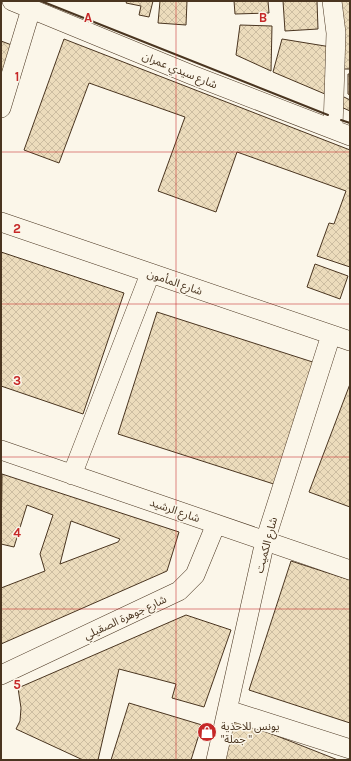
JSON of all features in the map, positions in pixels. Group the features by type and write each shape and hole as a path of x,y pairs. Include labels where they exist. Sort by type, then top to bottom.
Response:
{"street":[{"name":"شارع سيدي عمران","path":"12,1 192,75 342,132"},
{"path":"332,1 336,32 342,132"},
{"path":"1,108 31,9"},
{"name":"شارع المأمون","path":"1,222 350,341"},
{"path":"72,475 150,274"},
{"name":"شارع الكميت","path":"216,760 265,541 331,335"},
{"name":"شارع الرشيد","path":"1,450 350,570"},
{"name":"شارع جوهرة الصقيلي","path":"1,675 178,591 195,575 216,524"},
{"path":"228,710 350,749"}],"building":[{"path":"127,1 153,1 149,17 139,15 141,6 126,3"},
{"path":"160,1 187,1 186,25 158,23"},
{"path":"234,1 268,1 269,13 235,14"},
{"path":"283,1 317,1 318,29 285,31"},
{"path":"338,1 350,1 350,69 341,69"},
{"path":"240,25 272,26 271,71 236,55"},
{"path":"64,39 350,150 350,267 317,256 329,223 334,224 346,191 237,152 216,212 158,191 185,117 89,83 59,163 24,150"},
{"path":"282,39 331,47 332,97 273,72"},
{"path":"1,41 17,47 1,92"},
{"path":"348,74 350,74 350,95 348,94"},
{"path":"344,97 350,100 350,111 339,106"},
{"path":"1,252 124,293 83,414 1,386"},
{"path":"315,264 348,276 340,299 307,287"},
{"path":"157,312 322,365 283,487 118,434"},
{"path":"350,384 350,507 309,492"},
{"path":"2,474 179,532 167,571 1,644 1,588 45,571 40,554 53,515 27,505 14,547 1,544","holes":["71,521 120,539 118,542 60,564"]},
{"path":"291,561 350,580 350,723 249,690"},
{"path":"186,615 231,630 204,707 172,698 176,684 119,669 98,760 83,760 16,729 20,721 21,708 18,688"},
{"path":"129,703 202,725 191,760 111,760"},
{"path":"234,719 338,760 220,760"}],"wall":[{"path":"41,1 328,115"},
{"path":"341,120 350,123"}],"place":[{"name":"يونس للاحذية \"جملة \"","path":"207,732"}]}
